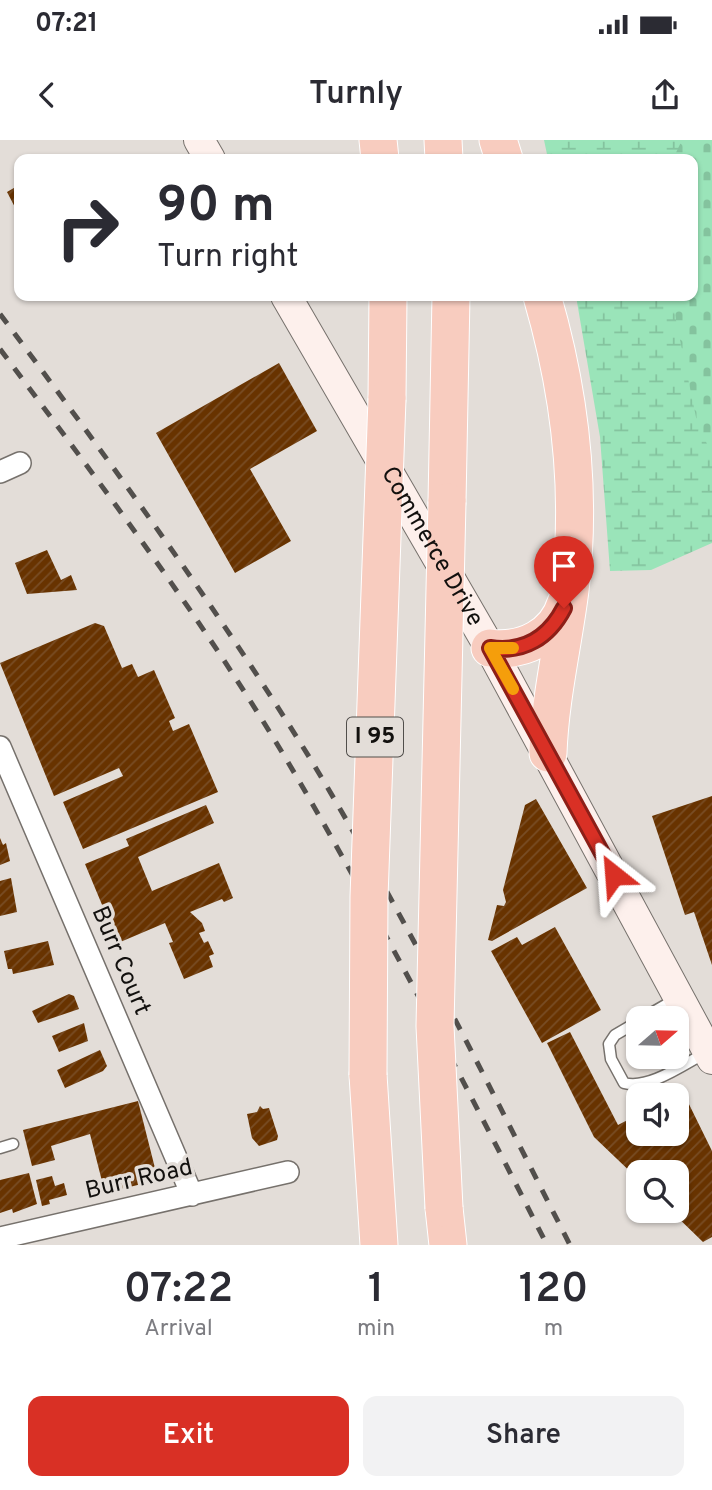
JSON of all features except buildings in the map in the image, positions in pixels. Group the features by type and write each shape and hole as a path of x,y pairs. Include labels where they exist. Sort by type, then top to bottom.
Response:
{"highway":[{"name":"I 95","path":"379,1245 368,1075 369,897 387,399 388,301"},
{"path":"448,1245 435,1026 451,301"},
{"path":"543,301 562,371 571,431 574,496 569,592 552,697 548,753"},
{"path":"490,648 516,648 540,638 557,621 569,592"}],"main road":[{"name":"Commerce Drive","path":"289,301 490,648 710,1055"}],"street":[{"path":"0,472 20,464"},
{"name":"Burr Court","path":"0,747 192,1195"},
{"name":"Burr Road","path":"12,1239 288,1172"}],"lane":[{"path":"664,1006 679,997"},
{"path":"626,1029 615,1035 609,1044 611,1059 624,1083 632,1085 649,1081 677,1069"},
{"path":"690,1064 710,1055"},
{"path":"0,1148 13,1144"}],"green space":[{"path":"544,140 712,140 712,543 651,570 610,571 600,437 577,301 698,301 698,154 547,154"},
{"path":"682,140 712,140 712,455 697,422 672,301 698,301 698,154 675,154"}],"railway":[{"path":"0,314 199,589 311,760 413,939 570,1245"},
{"path":"0,349 154,558 262,719 393,949 547,1245"}],"slow traffic":[{"path":"513,648 490,648 513,689"}],"route":[{"path":"564,608 549,631 528,645 490,648 614,875"}]}
